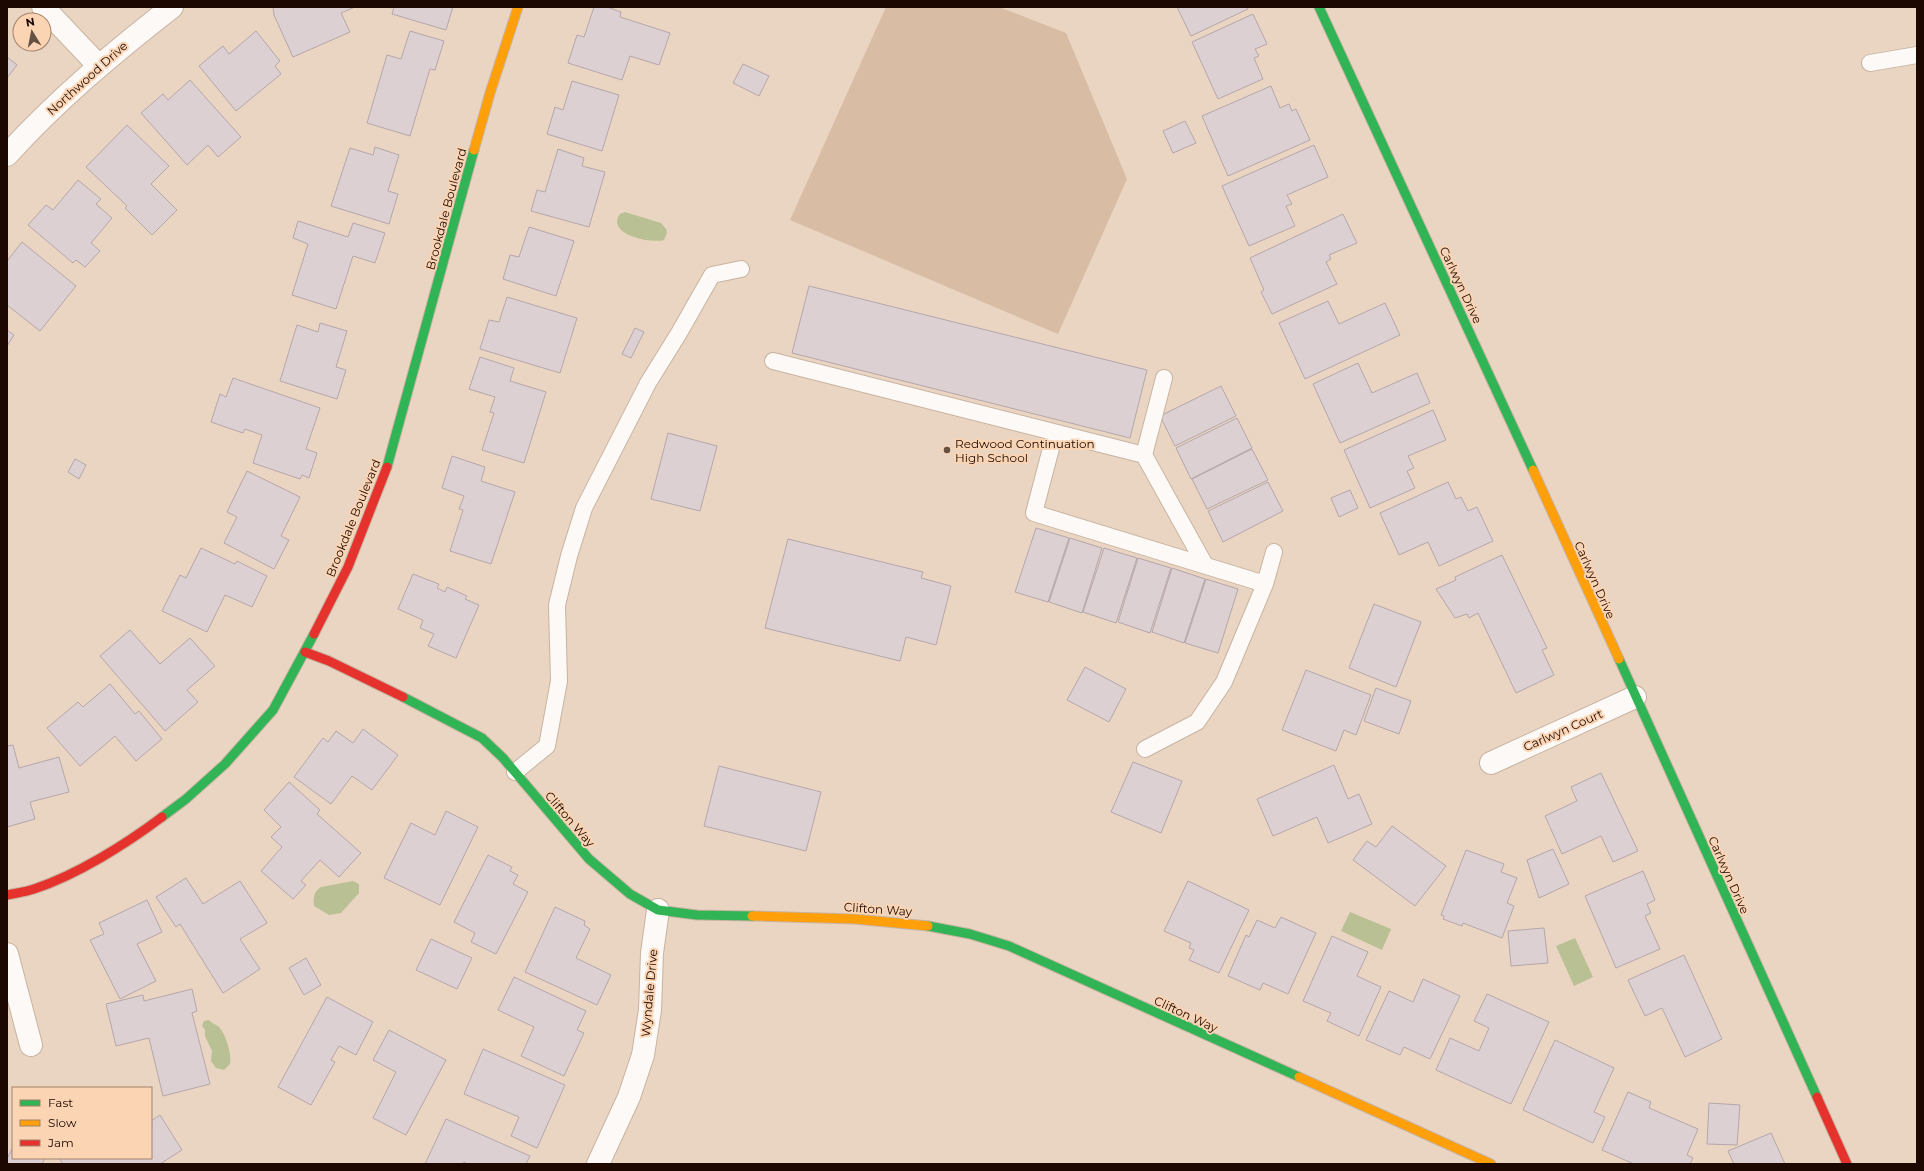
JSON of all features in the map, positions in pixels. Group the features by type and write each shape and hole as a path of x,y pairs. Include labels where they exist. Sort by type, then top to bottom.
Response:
{"street":[{"path":"43,7 98,66"},
{"name":"Northwood Drive","path":"7,155 27,133 98,66 172,7"},
{"name":"Brookdale Boulevard","path":"7,895 34,889 83,867 136,836 186,799 225,764 273,710 305,652 348,568 384,478 490,93 518,7"},
{"name":"Carlwyn Drive","path":"1319,7 1533,469 1847,1164"},
{"name":"Clifton Way","path":"305,652 329,661 344,670 458,724 482,738 515,772 555,821 589,859 630,894 658,910 697,914 855,919 922,925 970,934 1009,946 1491,1164"},
{"name":"Carlwyn Court","path":"1491,763 1635,697"},
{"name":"Wyndale Drive","path":"598,1164 629,1097 643,1055 650,1010 652,953 658,910"},
{"path":"7,954 31,1045"}],"lane":[{"path":"1870,64 1917,55"},
{"path":"515,772 547,746 559,681 557,605 569,556 584,508 648,382 679,333 712,275 741,269"},
{"path":"772,361 1144,455"},
{"path":"1164,378 1144,455 1205,565"},
{"path":"1055,433 1034,513 1265,584"},
{"path":"1145,749 1197,722 1224,682 1265,584 1274,552"}],"shaded area":[{"path":"886,7 999,7 1066,33 1127,179 1058,334 790,220"},
{"path":"625,212 661,223 666,229 667,233 664,240 658,241 640,239 624,232 619,227 617,221 620,214"},
{"path":"353,881 359,884 359,893 341,913 329,915 314,906 314,895 321,887"},
{"path":"1350,912 1391,929 1382,950 1341,931"},
{"path":"1575,938 1593,977 1574,986 1556,946"},
{"path":"209,1020 219,1027 228,1045 230,1064 224,1070 216,1068 211,1061 212,1051 205,1036 205,1030 202,1026 204,1021"}],"building":[{"path":"273,7 355,7 341,13 350,32 293,57 274,15"},
{"path":"394,7 453,7 446,30 392,14"},
{"path":"594,7 607,7 621,12 620,17 670,33 659,65 630,56 622,80 568,63 577,35 584,37"},
{"path":"1177,7 1247,7 1248,9 1191,36"},
{"path":"1253,14 1267,44 1255,49 1259,56 1254,58 1263,79 1218,99 1192,42"},
{"path":"256,31 280,61 275,66 281,74 236,111 199,66 223,46 229,54"},
{"path":"410,31 444,41 435,70 430,69 410,136 367,123 387,55 401,59"},
{"path":"7,57 17,65 7,78"},
{"path":"743,64 769,76 759,96 733,83"},
{"path":"190,80 241,137 218,157 208,145 187,165 141,113 163,94 168,100"},
{"path":"572,81 619,95 602,151 547,134 555,107 563,110"},
{"path":"1271,86 1280,108 1289,104 1292,111 1296,109 1310,140 1228,176 1202,116"},
{"path":"1185,121 1196,143 1173,153 1163,131"},
{"path":"127,125 169,166 151,184 177,210 152,235 125,208 127,206 86,167"},
{"path":"1314,145 1328,177 1287,195 1292,204 1286,206 1295,226 1249,246 1222,186"},
{"path":"375,147 399,155 388,191 398,194 389,224 331,206 350,148 373,155"},
{"path":"558,149 584,158 582,166 605,172 589,227 531,211 537,190 545,192"},
{"path":"78,180 101,199 96,204 112,218 91,243 100,251 85,267 76,260 73,263 28,225 46,205 53,210"},
{"path":"1343,214 1357,243 1329,255 1331,259 1326,262 1337,284 1272,314 1261,292 1264,290 1250,258"},
{"path":"298,221 348,237 353,223 385,233 375,263 353,256 336,309 292,295 308,244 293,238"},
{"path":"529,227 574,241 556,296 503,279 510,255 519,257"},
{"path":"22,242 76,286 40,331 7,305 7,261"},
{"path":"809,286 1147,370 1130,438 792,353"},
{"path":"507,297 577,318 560,373 480,349 489,320 499,322"},
{"path":"1328,301 1339,324 1385,303 1400,335 1305,379 1279,323"},
{"path":"320,323 347,331 336,367 346,370 337,399 280,381 297,325 318,332"},
{"path":"635,328 644,332 631,358 622,354"},
{"path":"7,330 14,335 7,346"},
{"path":"480,357 514,368 510,381 546,392 524,463 482,450 494,413 490,412 495,397 469,389"},
{"path":"1358,363 1372,393 1417,373 1430,403 1340,443 1313,384"},
{"path":"233,378 320,408 306,449 317,453 309,478 302,475 300,479 253,463 262,435 245,429 243,433 211,422 220,394 226,397"},
{"path":"1221,386 1236,416 1175,446 1160,416"},
{"path":"1433,410 1446,440 1408,456 1414,468 1407,471 1415,488 1370,508 1344,450"},
{"path":"1237,418 1252,448 1191,479 1176,448"},
{"path":"668,433 717,446 700,511 651,499"},
{"path":"1252,449 1268,480 1207,509 1192,479"},
{"path":"452,456 485,467 481,481 515,492 491,564 450,551 463,510 459,509 464,496 442,488"},
{"path":"75,459 86,465 79,479 68,472"},
{"path":"247,471 300,497 281,536 289,540 274,569 224,543 237,517 227,512"},
{"path":"1268,482 1283,511 1223,542 1208,511"},
{"path":"1448,482 1456,499 1461,497 1468,511 1477,507 1493,541 1439,566 1428,542 1399,555 1380,513"},
{"path":"1350,490 1358,508 1339,517 1331,498"},
{"path":"1036,528 1069,538 1048,602 1015,592"},
{"path":"1070,538 1102,548 1082,613 1049,602"},
{"path":"788,539 923,572 921,578 951,586 936,645 906,637 900,661 765,628"},
{"path":"201,548 235,564 237,561 267,576 252,607 225,595 207,632 162,611 180,575 186,578"},
{"path":"1104,548 1137,558 1116,623 1083,612"},
{"path":"1502,555 1547,648 1542,650 1554,675 1516,693 1478,613 1469,618 1467,614 1455,618 1436,589 1456,580 1455,577"},
{"path":"1138,558 1171,568 1150,633 1118,622"},
{"path":"1172,568 1205,579 1184,643 1152,632"},
{"path":"413,574 439,584 437,588 445,592 447,587 467,596 465,599 479,605 456,658 428,646 434,634 420,628 423,620 398,609"},
{"path":"1206,579 1238,589 1218,653 1185,643"},
{"path":"1374,604 1421,622 1396,687 1349,668"},
{"path":"130,630 160,664 190,638 215,666 187,690 198,702 165,731 100,656"},
{"path":"1085,667 1126,689 1109,722 1067,700"},
{"path":"1306,670 1371,695 1356,735 1344,730 1336,751 1282,730"},
{"path":"110,684 135,714 139,711 162,739 136,761 115,736 80,766 47,728 78,702 83,707"},
{"path":"1376,688 1411,701 1399,734 1364,721"},
{"path":"363,729 398,755 372,790 352,776 331,804 294,777 323,738 328,742 336,731 353,743"},
{"path":"13,745 19,768 59,757 69,792 30,802 35,819 7,827 7,746"},
{"path":"1133,762 1182,781 1161,833 1111,812"},
{"path":"1334,765 1348,799 1359,794 1372,824 1328,843 1317,817 1273,836 1257,799"},
{"path":"719,766 821,792 806,851 704,826"},
{"path":"1601,773 1638,851 1613,862 1601,836 1562,854 1545,816 1577,801 1571,787"},
{"path":"289,782 320,810 317,814 361,853 339,877 320,860 301,881 306,885 293,899 261,871 282,847 271,837 281,827 264,810"},
{"path":"446,811 478,827 440,905 384,878 411,823 435,835"},
{"path":"1392,826 1446,866 1415,906 1353,860 1367,841 1376,847"},
{"path":"1553,849 1569,884 1539,898 1527,860"},
{"path":"1466,850 1504,864 1501,872 1517,878 1507,903 1514,906 1502,938 1463,923 1462,926 1443,919 1444,916 1441,915"},
{"path":"488,855 512,867 510,871 518,875 513,884 528,892 496,954 471,942 475,933 454,922"},
{"path":"1643,871 1655,900 1647,904 1651,913 1645,916 1660,949 1616,968 1585,896"},
{"path":"186,878 203,904 240,881 267,923 240,939 260,969 223,993 180,924 176,927 156,897"},
{"path":"1188,881 1249,910 1219,973 1189,960 1194,950 1189,948 1191,943 1164,931"},
{"path":"147,900 162,932 137,944 156,981 120,999 90,940 104,934 99,923"},
{"path":"555,907 585,921 584,925 590,929 576,958 611,975 597,1005 525,972"},
{"path":"1281,917 1316,933 1288,994 1263,983 1260,990 1228,976 1246,935 1249,937 1257,920 1275,928"},
{"path":"1544,928 1548,963 1511,966 1508,931"},
{"path":"1332,936 1368,952 1357,976 1381,987 1359,1036 1327,1021 1331,1013 1303,1001"},
{"path":"431,939 472,958 457,989 416,970"},
{"path":"1684,955 1722,1039 1685,1057 1662,1008 1645,1016 1628,980"},
{"path":"306,958 321,985 304,995 289,968"},
{"path":"514,977 586,1011 577,1030 584,1033 564,1076 521,1056 534,1027 498,1010"},
{"path":"1423,979 1460,996 1430,1059 1404,1047 1400,1055 1366,1040 1389,991 1413,1002"},
{"path":"192,989 197,1011 192,1013 210,1084 163,1096 149,1038 116,1046 106,1004 143,995 144,1001"},
{"path":"1487,994 1549,1022 1511,1104 1436,1070 1450,1038 1479,1051 1489,1028 1474,1021"},
{"path":"327,997 373,1022 356,1055 339,1046 331,1060 335,1062 311,1105 278,1087"},
{"path":"389,1030 446,1060 406,1135 373,1118 396,1072 373,1060"},
{"path":"1555,1040 1614,1068 1594,1112 1605,1117 1593,1143 1523,1110"},
{"path":"483,1049 565,1085 537,1148 511,1136 519,1117 464,1094"},
{"path":"1628,1092 1651,1102 1649,1108 1698,1129 1687,1155 1693,1158 1690,1164 1634,1164 1602,1150"},
{"path":"1709,1103 1740,1105 1737,1145 1707,1144"},
{"path":"160,1115 182,1150 160,1164 63,1164 60,1159 152,1159 152,1120"},
{"path":"446,1119 530,1156 526,1164 467,1164 464,1162 463,1164 425,1164"},
{"path":"1771,1133 1785,1164 1734,1164 1728,1151"},
{"path":"12,1149 12,1159 44,1159 42,1164 7,1164 7,1159"}],"traffic: fast":[{"path":"1319,7 1533,470"},
{"path":"387,467 474,150"},
{"path":"162,817 186,799 225,764 273,710 314,634"},
{"path":"1619,659 1817,1097"},
{"path":"403,697 482,738 503,758 589,859 630,894 658,910 697,915 752,916"},
{"path":"928,926 970,934 1009,946 1299,1077"}],"traffic: slow":[{"path":"474,150 490,93 518,7"},
{"path":"1533,470 1619,659"},
{"path":"752,916 855,919 928,926"},
{"path":"1299,1077 1491,1164"}],"traffic: jam":[{"path":"314,634 348,567 387,467"},
{"path":"305,652 329,661 403,697"},
{"path":"7,895 34,889 67,876 101,858 133,838 162,817"},
{"path":"1817,1097 1847,1164"}],"place":[{"name":"Redwood Continuation High School","path":"947,450"}]}
